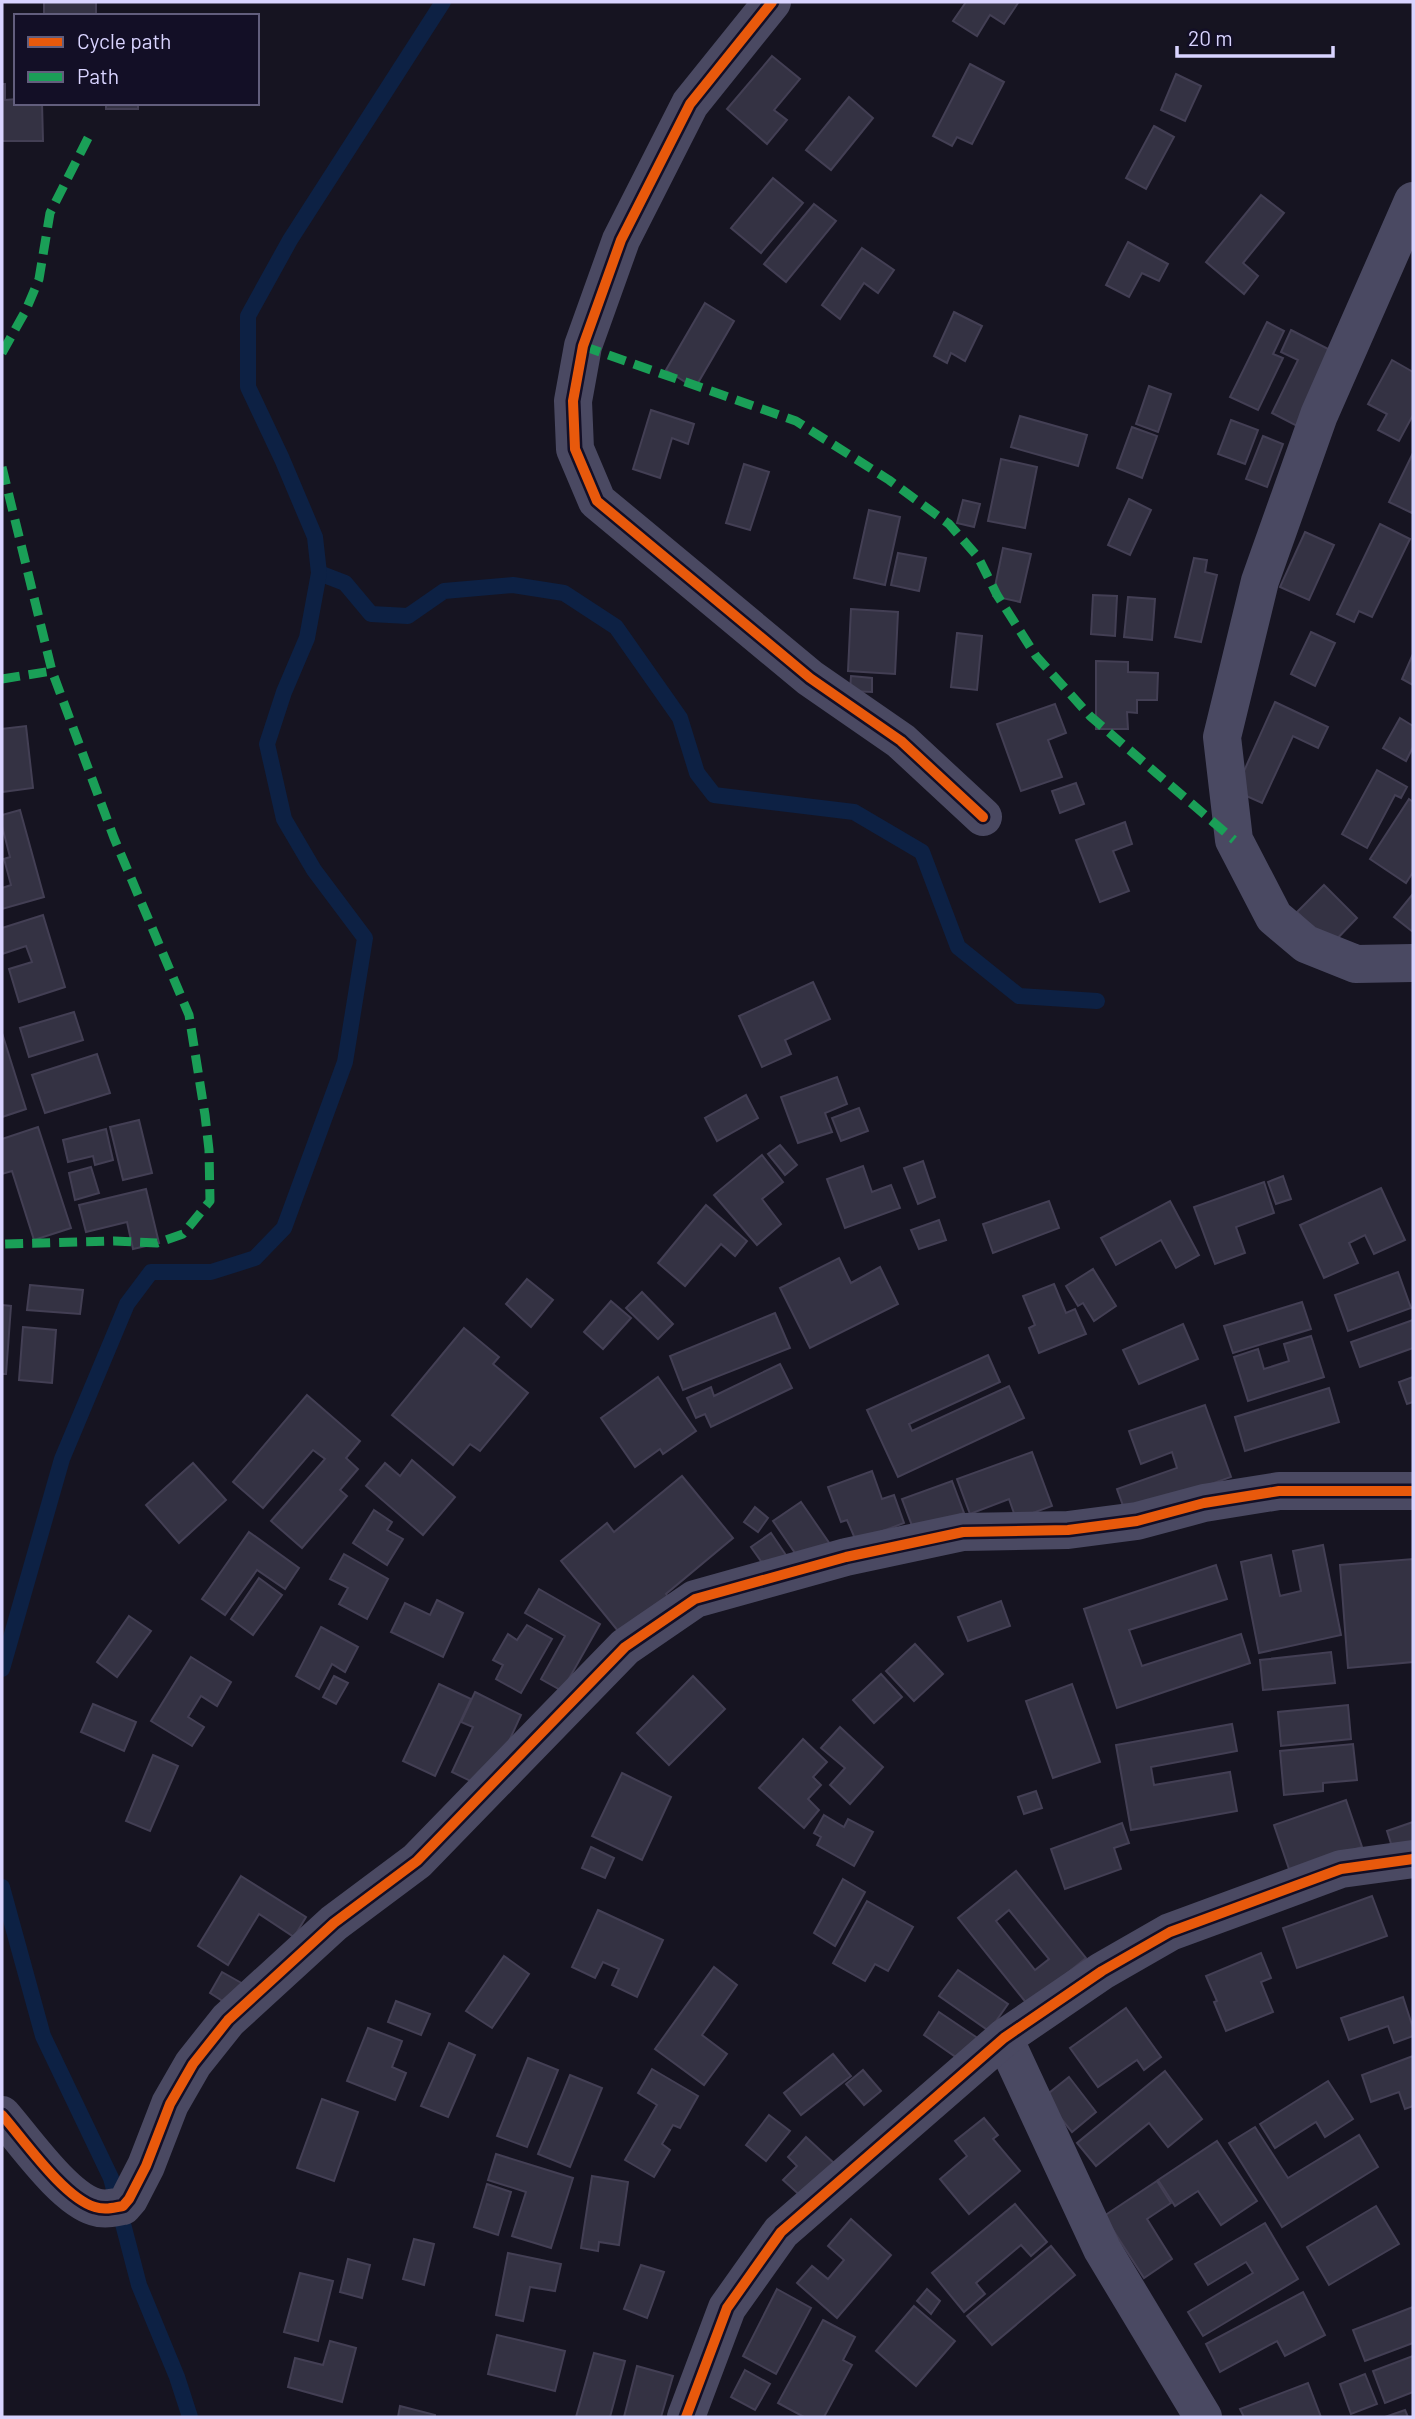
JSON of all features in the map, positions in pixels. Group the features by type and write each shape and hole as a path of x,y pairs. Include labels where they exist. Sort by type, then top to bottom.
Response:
{"street":[{"path":"772,2 690,104 621,240 583,346 573,401 576,449 597,501 810,678 901,741 983,817"},
{"path":"1413,201 1319,415 1260,581 1222,737 1234,840 1274,916 1306,944 1356,964 1413,963"},
{"path":"2,2115 67,2190 93,2207 108,2209 122,2206 129,2199 146,2166 170,2104 193,2064 228,2020 334,1923 417,1861 625,1647 695,1599 846,1557 963,1532 1068,1530 1137,1521 1204,1503 1279,1491 1413,1491"},
{"path":"686,2417 727,2308 781,2232 1004,2038 1102,1971 1170,1932 1341,1869 1413,1859"},
{"path":"1004,2038 1102,2249 1203,2417"}],"building":[{"path":"44,2 96,2 96,14 44,14"},
{"path":"966,2 1018,3 1004,24 990,15 977,36 953,21"},
{"path":"772,56 800,79 774,110 787,120 767,144 727,109"},
{"path":"970,64 1004,82 972,144 957,137 952,146 933,136"},
{"path":"1176,74 1201,86 1185,121 1161,110"},
{"path":"2,84 5,84 5,100 14,99 14,105 42,105 43,141 2,141"},
{"path":"849,97 873,118 831,170 806,150"},
{"path":"106,105 138,105 138,109 106,109"},
{"path":"1154,126 1174,137 1146,189 1126,178"},
{"path":"773,178 803,203 761,253 731,228"},
{"path":"1261,195 1284,213 1243,263 1258,276 1244,294 1206,262"},
{"path":"814,204 836,221 786,282 764,264"},
{"path":"1128,242 1168,264 1159,281 1142,273 1129,297 1106,285"},
{"path":"862,248 894,270 878,293 864,283 840,319 822,305"},
{"path":"705,303 734,321 695,388 666,370"},
{"path":"954,312 982,326 965,361 951,353 947,363 934,356"},
{"path":"1267,322 1284,331 1273,354 1283,358 1258,410 1230,397"},
{"path":"1291,330 1334,352 1297,426 1272,413 1298,360 1281,352"},
{"path":"1392,360 1413,372 1413,415 1399,441 1378,430 1387,414 1368,404"},
{"path":"1149,386 1171,394 1158,432 1136,424"},
{"path":"651,410 694,424 688,444 672,438 660,478 633,469"},
{"path":"1020,416 1087,435 1078,466 1011,447"},
{"path":"1231,420 1258,430 1245,464 1218,454"},
{"path":"1132,427 1157,436 1142,478 1117,468"},
{"path":"1263,436 1283,444 1267,487 1246,479"},
{"path":"1413,453 1413,510 1412,513 1389,502"},
{"path":"1001,459 1037,467 1025,528 988,521"},
{"path":"744,464 769,472 750,530 726,523"},
{"path":"1129,499 1151,510 1130,555 1108,545"},
{"path":"963,500 980,504 974,527 957,523"},
{"path":"869,510 900,517 885,585 854,578"},
{"path":"1380,524 1410,539 1372,617 1359,611 1354,622 1337,614"},
{"path":"1305,532 1334,545 1309,600 1280,587"},
{"path":"1003,548 1031,554 1020,602 993,596"},
{"path":"898,553 926,558 919,591 891,585"},
{"path":"1194,558 1207,560 1205,572 1217,575 1201,642 1175,637"},
{"path":"1093,595 1117,596 1115,636 1091,634"},
{"path":"1128,597 1155,599 1152,640 1124,637"},
{"path":"851,609 898,612 895,674 848,671"},
{"path":"1311,632 1335,643 1315,686 1291,674"},
{"path":"957,633 982,636 977,690 951,687"},
{"path":"1413,654 1413,685 1402,679"},
{"path":"1096,661 1128,662 1128,672 1158,673 1157,700 1137,700 1137,713 1127,712 1128,729 1096,729"},
{"path":"851,676 872,678 872,692 850,691"},
{"path":"1275,702 1328,727 1318,748 1293,736 1262,803 1235,791"},
{"path":"1055,704 1066,733 1048,740 1062,777 1021,791 997,724"},
{"path":"1400,718 1413,726 1413,747 1406,761 1383,748"},
{"path":"26,726 33,788 2,792 2,729"},
{"path":"1377,770 1407,787 1401,798 1395,795 1367,848 1342,834"},
{"path":"1076,783 1084,804 1060,813 1052,791"},
{"path":"1409,799 1413,802 1413,872 1406,883 1370,859"},
{"path":"20,810 44,897 2,909 2,888 11,885 4,859 10,857 2,815"},
{"path":"1125,822 1132,844 1113,851 1129,891 1100,902 1076,840"},
{"path":"1324,885 1357,918 1331,945 1297,912"},
{"path":"1413,896 1413,932 1394,917"},
{"path":"43,915 65,987 19,1002 9,969 32,962 26,946 2,954 2,928"},
{"path":"813,982 830,1019 785,1040 791,1054 762,1067 739,1016"},
{"path":"74,1012 83,1040 29,1057 20,1028"},
{"path":"2,1033 26,1109 2,1117"},
{"path":"97,1054 110,1093 45,1113 32,1075"},
{"path":"837,1077 847,1104 825,1113 832,1132 798,1143 781,1097"},
{"path":"746,1095 758,1118 717,1141 705,1118"},
{"path":"859,1108 868,1131 841,1141 832,1118"},
{"path":"139,1120 152,1173 123,1180 110,1127"},
{"path":"38,1127 71,1228 34,1240 12,1171 2,1174 2,1139"},
{"path":"106,1129 113,1160 95,1165 93,1156 68,1162 63,1140"},
{"path":"780,1145 797,1165 785,1175 768,1154"},
{"path":"762,1155 783,1182 762,1199 781,1224 757,1245 714,1195"},
{"path":"923,1161 935,1197 918,1204 904,1168"},
{"path":"863,1166 872,1192 891,1185 900,1208 845,1228 827,1179"},
{"path":"91,1167 99,1193 75,1200 69,1173"},
{"path":"1283,1176 1291,1199 1276,1204 1268,1182"},
{"path":"1264,1182 1274,1213 1236,1227 1245,1253 1215,1264 1194,1207"},
{"path":"1381,1188 1405,1240 1374,1254 1365,1235 1349,1243 1358,1263 1324,1278 1300,1225"},
{"path":"146,1189 159,1243 133,1249 127,1222 86,1232 79,1205"},
{"path":"1049,1201 1059,1228 993,1253 983,1224"},
{"path":"1170,1201 1199,1255 1176,1268 1161,1240 1116,1265 1101,1238"},
{"path":"706,1205 747,1241 735,1256 721,1244 685,1286 658,1263"},
{"path":"939,1220 946,1240 919,1249 911,1230"},
{"path":"839,1258 851,1283 880,1267 898,1304 810,1348 780,1288"},
{"path":"1093,1269 1116,1306 1094,1321 1083,1303 1078,1306 1066,1286"},
{"path":"1398,1272 1411,1308 1348,1331 1335,1295"},
{"path":"527,1279 553,1300 531,1327 506,1304"},
{"path":"1054,1284 1066,1313 1075,1309 1086,1334 1039,1353 1029,1328 1035,1325 1023,1296"},
{"path":"30,1285 83,1290 80,1314 27,1310"},
{"path":"642,1292 673,1324 658,1339 626,1308"},
{"path":"611,1301 631,1318 603,1349 584,1332"},
{"path":"1302,1302 1311,1329 1233,1353 1224,1326"},
{"path":"2,1305 11,1306 6,1374 2,1374"},
{"path":"775,1313 790,1348 683,1390 670,1356"},
{"path":"1413,1320 1413,1348 1360,1367 1351,1342"},
{"path":"1183,1324 1198,1359 1139,1384 1123,1350"},
{"path":"23,1327 56,1330 52,1383 19,1380"},
{"path":"464,1328 499,1357 493,1364 528,1393 480,1451 470,1444 453,1465 392,1415"},
{"path":"1311,1336 1324,1377 1248,1401 1234,1357 1258,1349 1264,1369 1289,1361 1284,1344"},
{"path":"988,1355 1000,1382 909,1424 912,1431 1009,1386 1024,1418 898,1477 867,1410"},
{"path":"780,1364 792,1388 711,1427 705,1414 696,1418 687,1398 711,1387 714,1396"},
{"path":"658,1377 696,1431 663,1454 660,1449 635,1467 601,1418"},
{"path":"1413,1377 1413,1402 1407,1404 1399,1382"},
{"path":"1329,1388 1339,1422 1245,1451 1235,1417"},
{"path":"307,1395 360,1441 346,1458 358,1469 340,1490 347,1496 302,1548 271,1521 325,1459 313,1450 263,1508 233,1482"},
{"path":"1205,1405 1231,1477 1126,1514 1117,1489 1177,1468 1172,1452 1141,1464 1129,1431"},
{"path":"1032,1452 1052,1506 1016,1519 1009,1499 970,1514 957,1479"},
{"path":"412,1460 455,1497 423,1535 366,1486 385,1463 400,1476"},
{"path":"193,1463 226,1500 179,1543 146,1505"},
{"path":"872,1471 882,1499 894,1495 904,1523 856,1541 847,1520 841,1522 828,1487"},
{"path":"682,1476 733,1538 666,1594 673,1603 627,1642 561,1561 607,1523 614,1532"},
{"path":"952,1481 964,1513 914,1531 902,1499"},
{"path":"801,1502 832,1547 804,1566 773,1521"},
{"path":"755,1507 768,1518 758,1532 744,1522"},
{"path":"374,1510 392,1522 387,1530 403,1539 387,1565 353,1543"},
{"path":"249,1532 299,1568 285,1589 257,1570 225,1615 202,1599"},
{"path":"771,1533 794,1567 775,1581 751,1547"},
{"path":"1323,1545 1341,1635 1259,1653 1241,1562 1271,1555 1280,1596 1301,1591 1293,1551"},
{"path":"344,1554 388,1579 367,1619 339,1604 348,1588 330,1579"},
{"path":"1413,1559 1413,1662 1348,1668 1340,1565"},
{"path":"1216,1565 1227,1599 1129,1630 1142,1666 1241,1634 1250,1663 1117,1708 1084,1609"},
{"path":"259,1578 282,1595 253,1635 231,1619"},
{"path":"539,1589 600,1624 562,1691 541,1679 565,1636 525,1613"},
{"path":"437,1600 463,1613 443,1657 391,1632 405,1603 430,1615"},
{"path":"1001,1601 1010,1626 968,1641 958,1617"},
{"path":"129,1616 151,1631 117,1677 97,1662"},
{"path":"527,1625 552,1639 521,1693 496,1679 503,1665 493,1660 508,1634 517,1640"},
{"path":"321,1627 358,1647 345,1672 332,1664 319,1689 296,1676"},
{"path":"915,1644 943,1674 914,1701 886,1671"},
{"path":"1331,1652 1335,1683 1263,1690 1260,1660"},
{"path":"191,1657 231,1682 217,1706 201,1696 188,1717 204,1727 192,1746 151,1721"},
{"path":"881,1674 902,1697 874,1723 853,1700"},
{"path":"334,1676 348,1683 336,1704 323,1697"},
{"path":"693,1676 725,1709 669,1765 637,1733"},
{"path":"439,1684 471,1699 435,1776 403,1761"},
{"path":"1072,1684 1100,1762 1053,1778 1026,1701"},
{"path":"475,1692 521,1715 487,1789 452,1772 473,1727 461,1722"},
{"path":"93,1704 136,1722 124,1751 81,1732"},
{"path":"1348,1705 1351,1739 1281,1746 1278,1712"},
{"path":"1232,1724 1237,1751 1151,1767 1154,1785 1230,1772 1237,1811 1131,1830 1116,1745"},
{"path":"840,1727 883,1767 850,1804 830,1785 845,1768 821,1748"},
{"path":"803,1739 827,1762 813,1777 821,1785 808,1799 819,1810 804,1828 759,1788"},
{"path":"1353,1744 1357,1780 1323,1783 1323,1791 1284,1795 1280,1751"},
{"path":"153,1755 178,1766 150,1831 126,1821"},
{"path":"622,1773 671,1797 642,1860 592,1836"},
{"path":"1036,1791 1042,1808 1024,1814 1018,1797"},
{"path":"1346,1800 1362,1847 1290,1872 1274,1825"},
{"path":"824,1815 844,1827 848,1819 873,1832 854,1866 817,1845 821,1837 814,1833"},
{"path":"1413,1822 1413,1846 1394,1853 1387,1831"},
{"path":"1122,1823 1129,1843 1114,1848 1121,1869 1065,1889 1051,1849"},
{"path":"591,1847 614,1858 605,1878 582,1868"},
{"path":"1016,1871 1086,1958 1028,2005 958,1918","holes":["1009,1910 1049,1959 1035,1970 996,1921"]},
{"path":"241,1876 306,1917 294,1937 259,1914 228,1965 198,1946"},
{"path":"843,1879 865,1892 835,1946 814,1933"},
{"path":"1372,1896 1387,1936 1297,1968 1283,1928"},
{"path":"867,1901 913,1927 888,1971 875,1964 865,1981 833,1963"},
{"path":"598,1910 663,1940 637,1997 612,1985 619,1969 603,1962 595,1978 572,1967"},
{"path":"1261,1953 1271,1978 1261,1982 1273,2012 1226,2031 1206,1976"},
{"path":"504,1956 529,1974 492,2028 466,2011"},
{"path":"714,1967 737,1985 702,2035 727,2054 704,2085 655,2049"},
{"path":"958,1970 1008,2004 989,2031 939,1996"},
{"path":"222,1972 245,1985 232,2007 210,1993"},
{"path":"1403,1997 1413,2036 1394,2043 1388,2026 1349,2040 1341,2018"},
{"path":"396,2001 430,2014 421,2035 388,2022"},
{"path":"1126,2008 1161,2057 1144,2070 1137,2060 1098,2087 1070,2048"},
{"path":"939,2012 979,2039 963,2062 924,2035"},
{"path":"368,2028 402,2041 392,2067 406,2073 395,2100 347,2081"},
{"path":"449,2043 475,2055 448,2117 421,2106"},
{"path":"833,2054 851,2076 801,2115 784,2093"},
{"path":"1413,2056 1413,2106 1405,2109 1399,2092 1371,2102 1362,2075"},
{"path":"528,2058 558,2070 527,2147 497,2136"},
{"path":"652,2069 698,2096 680,2128 673,2125 662,2144 670,2150 654,2177 625,2160 657,2105 638,2093"},
{"path":"863,2070 881,2091 864,2105 846,2084"},
{"path":"1165,2071 1202,2119 1168,2147 1149,2123 1096,2166 1077,2143"},
{"path":"570,2075 602,2088 570,2167 538,2154"},
{"path":"1069,2077 1096,2112 1072,2132 1044,2097"},
{"path":"1328,2081 1353,2119 1325,2137 1316,2122 1275,2148 1260,2124"},
{"path":"322,2099 358,2112 334,2181 297,2168"},
{"path":"769,2115 790,2131 766,2161 746,2145"},
{"path":"984,2118 998,2135 993,2139 1020,2171 969,2214 940,2179 967,2156 955,2141"},
{"path":"1255,2127 1288,2178 1359,2135 1378,2167 1282,2227 1229,2143"},
{"path":"806,2137 835,2164 803,2198 783,2180 797,2166 788,2157"},
{"path":"1217,2141 1257,2201 1221,2225 1198,2191 1175,2206 1158,2180"},
{"path":"496,2154 573,2178 551,2248 512,2236 526,2192 488,2180"},
{"path":"592,2176 628,2182 619,2245 599,2242 598,2251 581,2248"},
{"path":"1157,2181 1171,2203 1147,2219 1172,2259 1144,2278 1104,2216"},
{"path":"487,2184 511,2192 498,2235 474,2227"},
{"path":"1015,2204 1047,2242 1031,2256 1021,2245 976,2283 985,2294 964,2312 932,2273"},
{"path":"1376,2206 1399,2244 1329,2285 1307,2247"},
{"path":"851,2219 891,2255 837,2318 797,2283 812,2266 828,2279 844,2260 828,2246"},
{"path":"1265,2223 1298,2279 1203,2336 1188,2312 1253,2273 1246,2262 1208,2285 1195,2264"},
{"path":"414,2239 434,2244 424,2285 403,2279"},
{"path":"1051,2246 1075,2275 992,2345 967,2316"},
{"path":"508,2253 561,2264 555,2291 530,2287 523,2321 496,2315"},
{"path":"348,2259 370,2265 362,2298 340,2292"},
{"path":"641,2265 664,2272 647,2318 624,2309"},
{"path":"300,2273 333,2281 318,2341 284,2332"},
{"path":"777,2289 811,2308 776,2374 743,2356"},
{"path":"927,2289 940,2301 931,2314 917,2301"},
{"path":"1303,2292 1325,2335 1285,2356 1277,2341 1220,2372 1206,2344"},
{"path":"914,2306 955,2341 916,2386 876,2351"},
{"path":"1413,2307 1413,2343 1365,2361 1353,2330"},
{"path":"823,2320 855,2337 843,2360 852,2365 824,2417 804,2417 778,2403"},
{"path":"497,2335 565,2351 555,2391 488,2374"},
{"path":"330,2341 356,2348 342,2402 288,2387 295,2358 323,2365"},
{"path":"594,2353 625,2361 610,2417 576,2417"},
{"path":"1413,2356 1413,2392 1385,2403 1373,2371"},
{"path":"637,2366 673,2376 661,2417 624,2417"},
{"path":"745,2370 770,2384 755,2410 731,2397"},
{"path":"1365,2374 1377,2404 1351,2414 1340,2384"},
{"path":"1308,2383 1321,2417 1244,2417 1240,2409"},
{"path":"400,2406 435,2415 435,2417 398,2417"},
{"path":"1405,2410 1408,2417 1385,2417"}],"waterway":[{"path":"2,1669 62,1459 127,1304 151,1272 211,1272 255,1258 284,1228 345,1062 365,938 314,870 284,819 267,744 284,692 307,638 319,573 315,537 248,387 248,316 290,240 443,2"},
{"path":"319,573 345,583 371,614 408,616 444,591 513,585 564,593 616,627 680,718 697,773 714,795 854,812 922,852 958,947 1019,996 1097,1001"},
{"path":"2,1887 43,2036 111,2178 139,2285 177,2377 190,2417"}],"marked path":[{"path":"2,353 26,310 39,279 50,213 90,134"},
{"path":"583,346 796,421 889,480 949,524 978,557 997,595 1036,656 1090,716 1234,840"},
{"path":"2,467 52,671 114,838 189,1015 209,1150 210,1201 183,1234 157,1243 114,1241 2,1244"},
{"path":"2,679 52,671"}],"cycle path":[{"path":"772,2 690,104 621,240 583,346 573,401 575,449 597,501 810,678 901,741 983,817"},
{"path":"2,2115 45,2167 70,2192 98,2208 123,2206 146,2166 170,2104 193,2064 228,2020 334,1923 417,1861 625,1647 695,1599 846,1557 963,1532 1068,1530 1137,1521 1204,1503 1279,1491 1413,1491"},
{"path":"686,2417 727,2308 781,2232 1004,2038 1102,1971 1170,1932 1341,1869 1413,1859"}]}
